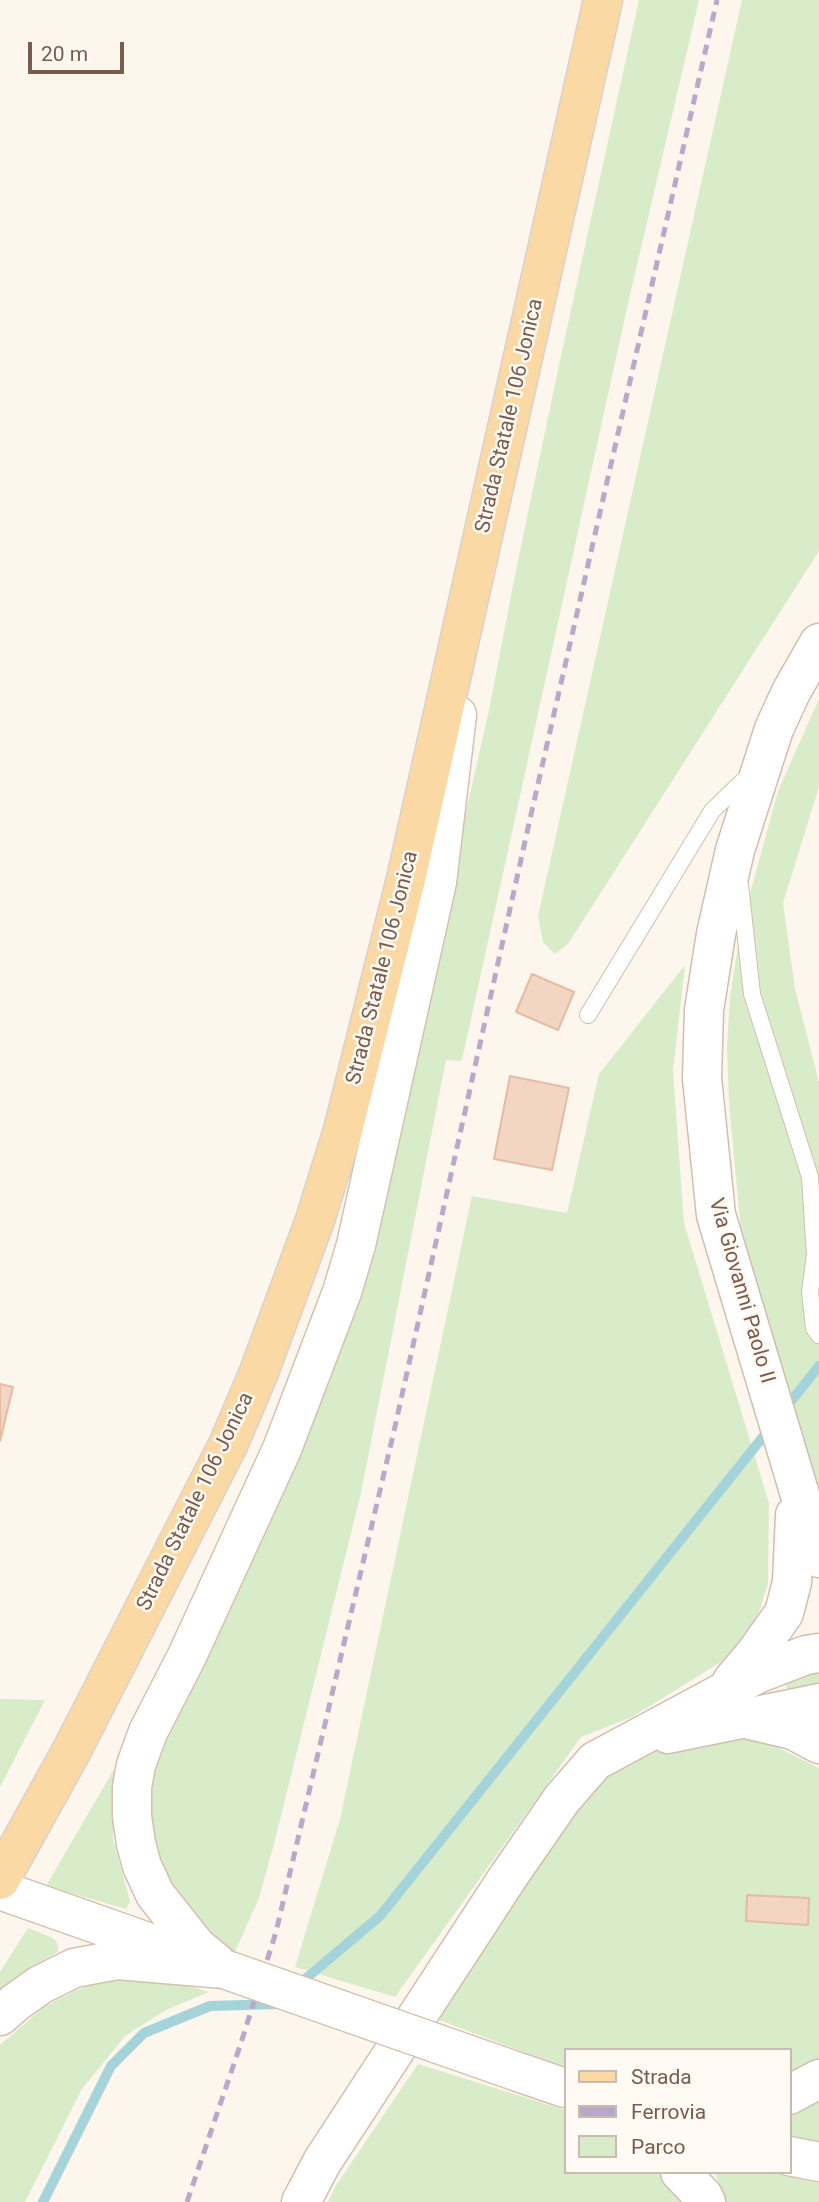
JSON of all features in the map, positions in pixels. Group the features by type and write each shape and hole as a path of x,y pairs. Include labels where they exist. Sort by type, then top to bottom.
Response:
{"main road":[{"name":"Strada Statale 106 Jonica","path":"3,1876 72,1749 228,1445 260,1372 293,1283 343,1130 371,1022 473,583 603,0"},
{"path":"224,1969 197,1947 155,1894 142,1867 136,1844 132,1787 136,1765 148,1732 187,1656 282,1449 342,1292 356,1245 437,882 473,583"},
{"name":"Via Giovanni Paolo II","path":"816,649 780,717 763,761 736,848 716,934 704,1010 702,1078 716,1215 819,1558"},
{"path":"727,1707 737,1676 771,1634 783,1613 792,1582 796,1481"},
{"path":"727,1707 757,1674 806,1655 819,1653"},
{"path":"300,2202 322,2162 508,1877 562,1799 595,1761 625,1744 727,1707 819,1703"},
{"path":"727,1707 793,1730 819,1744"},
{"path":"3,1876 48,1907 564,2086"},
{"path":"0,2016 40,1985 74,1968 117,1960 224,1969"},
{"path":"522,2073 564,2097"},
{"path":"791,2094 819,2079"},
{"path":"791,2156 819,2162"},
{"path":"682,2174 706,2202"}],"lane":[{"path":"588,1015 712,811 763,761"},
{"path":"736,848 752,994 810,1177 815,1255 810,1292 816,1332"}],"green space":[{"path":"639,0 699,0 627,308 464,1051 461,1061 446,1060 361,1493 274,1844 259,1898 235,1952 206,1933 181,1908 151,1840 151,1783 397,1117 489,710 562,351"},
{"path":"742,0 819,0 819,551 568,944 555,954 543,942 538,916"},
{"path":"819,699 819,787 783,903 795,989 819,1082 819,1509 741,1232 729,1103 727,1047 730,997 741,927 778,791"},
{"path":"685,965 673,1071 684,1223 769,1503 768,1584 754,1627 734,1654 632,1717 581,1737 395,1997 295,1967 340,1819 472,1196 567,1213 599,1074"},
{"path":"819,1670 819,1687 788,1690 786,1687 800,1676"},
{"path":"0,1699 45,1700 0,1787"},
{"path":"735,1736 767,1742 819,1768 819,2059 791,2079 791,2048 564,2048 564,2066 434,2018 580,1799 606,1772 648,1751 694,1739"},
{"path":"121,1757 113,1800 113,1840 130,1901 126,1909 46,1886"},
{"path":"28,1928 53,1938 58,1944 58,1952 29,1968 0,1993 0,1972"},
{"path":"104,1979 166,1979 209,1992 166,2010 125,2036 82,2089 25,2202 0,2202 0,2045 44,2007"},
{"path":"418,2064 564,2110 564,2174 670,2174 694,2202 328,2202 335,2187"},
{"path":"819,2098 819,2143 791,2138 791,2116"},
{"path":"716,2174 780,2174 819,2183 819,2202 725,2202"}],"building":[{"path":"532,974 574,992 558,1030 516,1012"},
{"path":"510,1076 569,1088 552,1170 494,1159"},
{"path":"0,1384 13,1387 0,1441"},
{"path":"747,1895 809,1898 808,1925 746,1921"}],"waterway":[{"path":"784,1410 819,1366"},
{"path":"297,1986 380,1916 770,1428"},
{"path":"43,2202 111,2066 144,2033 210,2006 279,2004"}],"railway":[{"path":"187,2202 276,1932 394,1431 717,0"}]}
